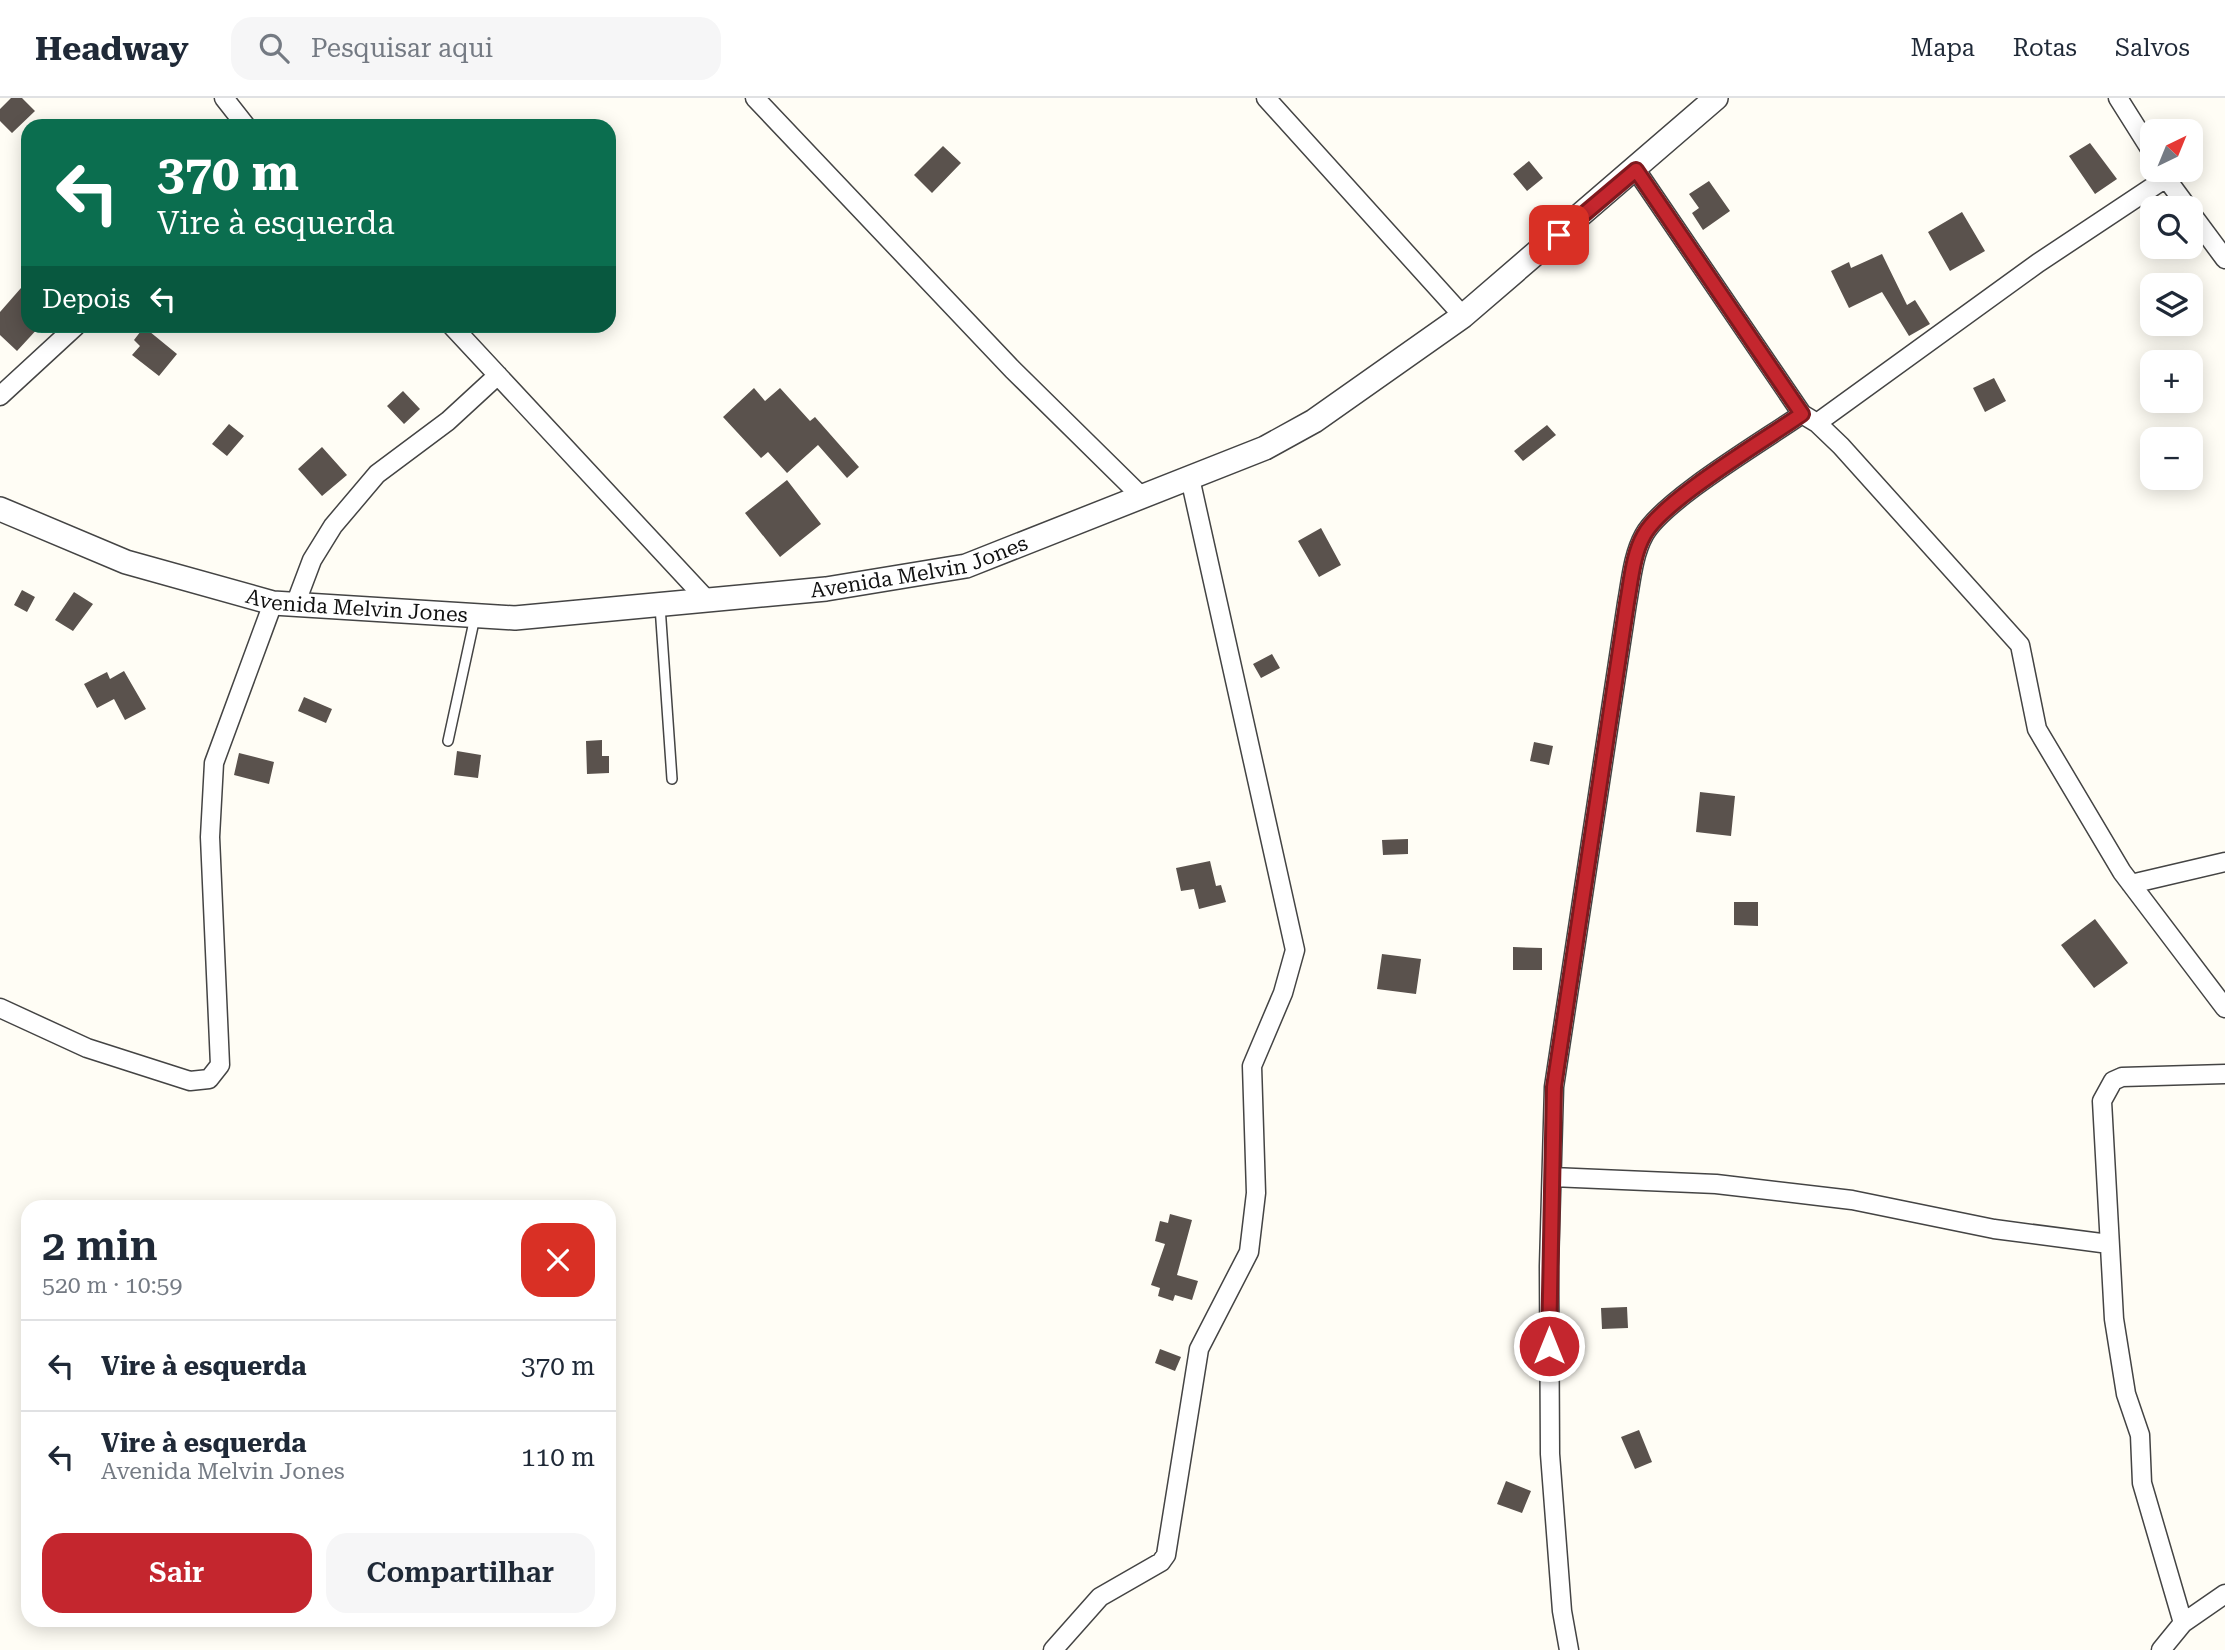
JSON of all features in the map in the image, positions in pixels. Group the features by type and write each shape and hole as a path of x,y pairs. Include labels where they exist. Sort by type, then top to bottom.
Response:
{"street":[{"path":"224,98 241,119"},
{"path":"755,98 1013,370 1142,497"},
{"path":"1266,98 1463,316"},
{"name":"Avenida Melvin Jones","path":"0,509 125,562 284,604 475,616 515,618 826,589 966,566 1265,448 1314,421 1463,316 1636,170 1716,98"},
{"path":"2118,98 2140,133"},
{"path":"1636,170 1810,419 2020,645 2037,729 2131,884 2225,1008"},
{"path":"1569,1650 1562,1611 1550,1454 1554,1087 1627,603 1638,548 1644,534 1665,510 1810,419 2153,182"},
{"path":"2203,229 2225,259"},
{"path":"0,396 68,333"},
{"path":"459,333 707,600"},
{"path":"0,1008 87,1048 190,1081 209,1079 216,1073 220,1065 210,837 214,763 284,604 333,526 377,474 448,421 498,375"},
{"path":"1053,1650 1100,1597 1161,1562 1166,1555 1199,1349 1249,1252 1256,1194 1252,1066 1283,993 1295,950 1190,478"},
{"path":"2131,884 2225,862"},
{"path":"2183,1623 2142,1483 2140,1435 2126,1394 2114,1319 2102,1101 2107,1088 2122,1077 2225,1074"},
{"path":"1552,1177 1716,1184 1852,1199 1994,1229 2109,1244"},
{"path":"2161,1650 2183,1623 2225,1594"}],"lane":[{"path":"660,605 672,779"},
{"path":"448,741 475,616"}],"building":[{"path":"11,98 22,98 35,111 27,119 21,119 21,124 12,133 0,121 0,109"},
{"path":"2090,143 2117,179 2095,194 2069,156"},
{"path":"943,146 961,163 932,193 914,175"},
{"path":"1529,161 1543,178 1527,191 1513,174"},
{"path":"1709,181 1730,211 1703,230 1692,213 1699,208 1689,194"},
{"path":"1962,212 1985,251 1950,271 1928,232"},
{"path":"1882,254 1907,305 1915,300 1930,324 1909,336 1882,292 1849,308 1831,271 1849,262 1851,268"},
{"path":"21,288 21,333 34,333 17,351 0,335 0,312"},
{"path":"139,333 151,333 177,354 159,376 132,355 140,346 134,340"},
{"path":"1994,378 2006,401 1985,412 1973,388"},
{"path":"754,388 765,401 780,388 810,421 815,417 859,467 847,478 818,445 787,473 768,452 761,458 723,417"},
{"path":"403,391 420,409 404,424 387,406"},
{"path":"229,424 244,436 227,456 212,444"},
{"path":"1547,425 1556,435 1523,461 1514,451"},
{"path":"322,447 347,475 322,496 298,469"},
{"path":"787,480 821,524 780,557 745,513"},
{"path":"1321,528 1341,565 1319,577 1298,541"},
{"path":"22,590 35,597 27,612 14,605"},
{"path":"74,592 93,604 73,631 55,620"},
{"path":"1272,654 1280,668 1261,678 1253,664"},
{"path":"124,671 146,709 125,720 114,699 97,708 84,684 107,672 110,679"},
{"path":"304,697 332,709 326,723 298,711"},
{"path":"602,740 602,756 609,756 609,773 587,774 586,741"},
{"path":"1534,742 1553,746 1549,765 1530,761"},
{"path":"457,751 481,755 478,778 454,775"},
{"path":"239,753 274,762 269,784 234,775"},
{"path":"1700,792 1735,796 1731,836 1696,832"},
{"path":"1408,839 1408,854 1383,855 1382,840"},
{"path":"1210,861 1216,886 1221,885 1226,902 1199,909 1194,889 1181,891 1176,868"},
{"path":"1734,902 1758,902 1758,926 1734,925"},
{"path":"2095,919 2128,963 2094,988 2061,945"},
{"path":"1513,947 1542,948 1542,970 1513,970"},
{"path":"1382,954 1421,959 1416,994 1377,989"},
{"path":"1170,1214 1192,1220 1177,1275 1198,1281 1192,1300 1175,1295 1173,1301 1158,1296 1160,1288 1151,1285 1165,1244 1155,1241 1160,1221 1168,1223"},
{"path":"1627,1307 1628,1328 1602,1329 1601,1308"},
{"path":"1160,1349 1181,1357 1175,1371 1155,1363"},
{"path":"1639,1430 1652,1462 1635,1469 1621,1437"},
{"path":"1506,1481 1531,1491 1522,1513 1497,1504"}],"route":[{"path":"1549,1346 1554,1087 1627,603 1638,548 1644,534 1665,510 1802,414 1636,170 1559,235"}]}
